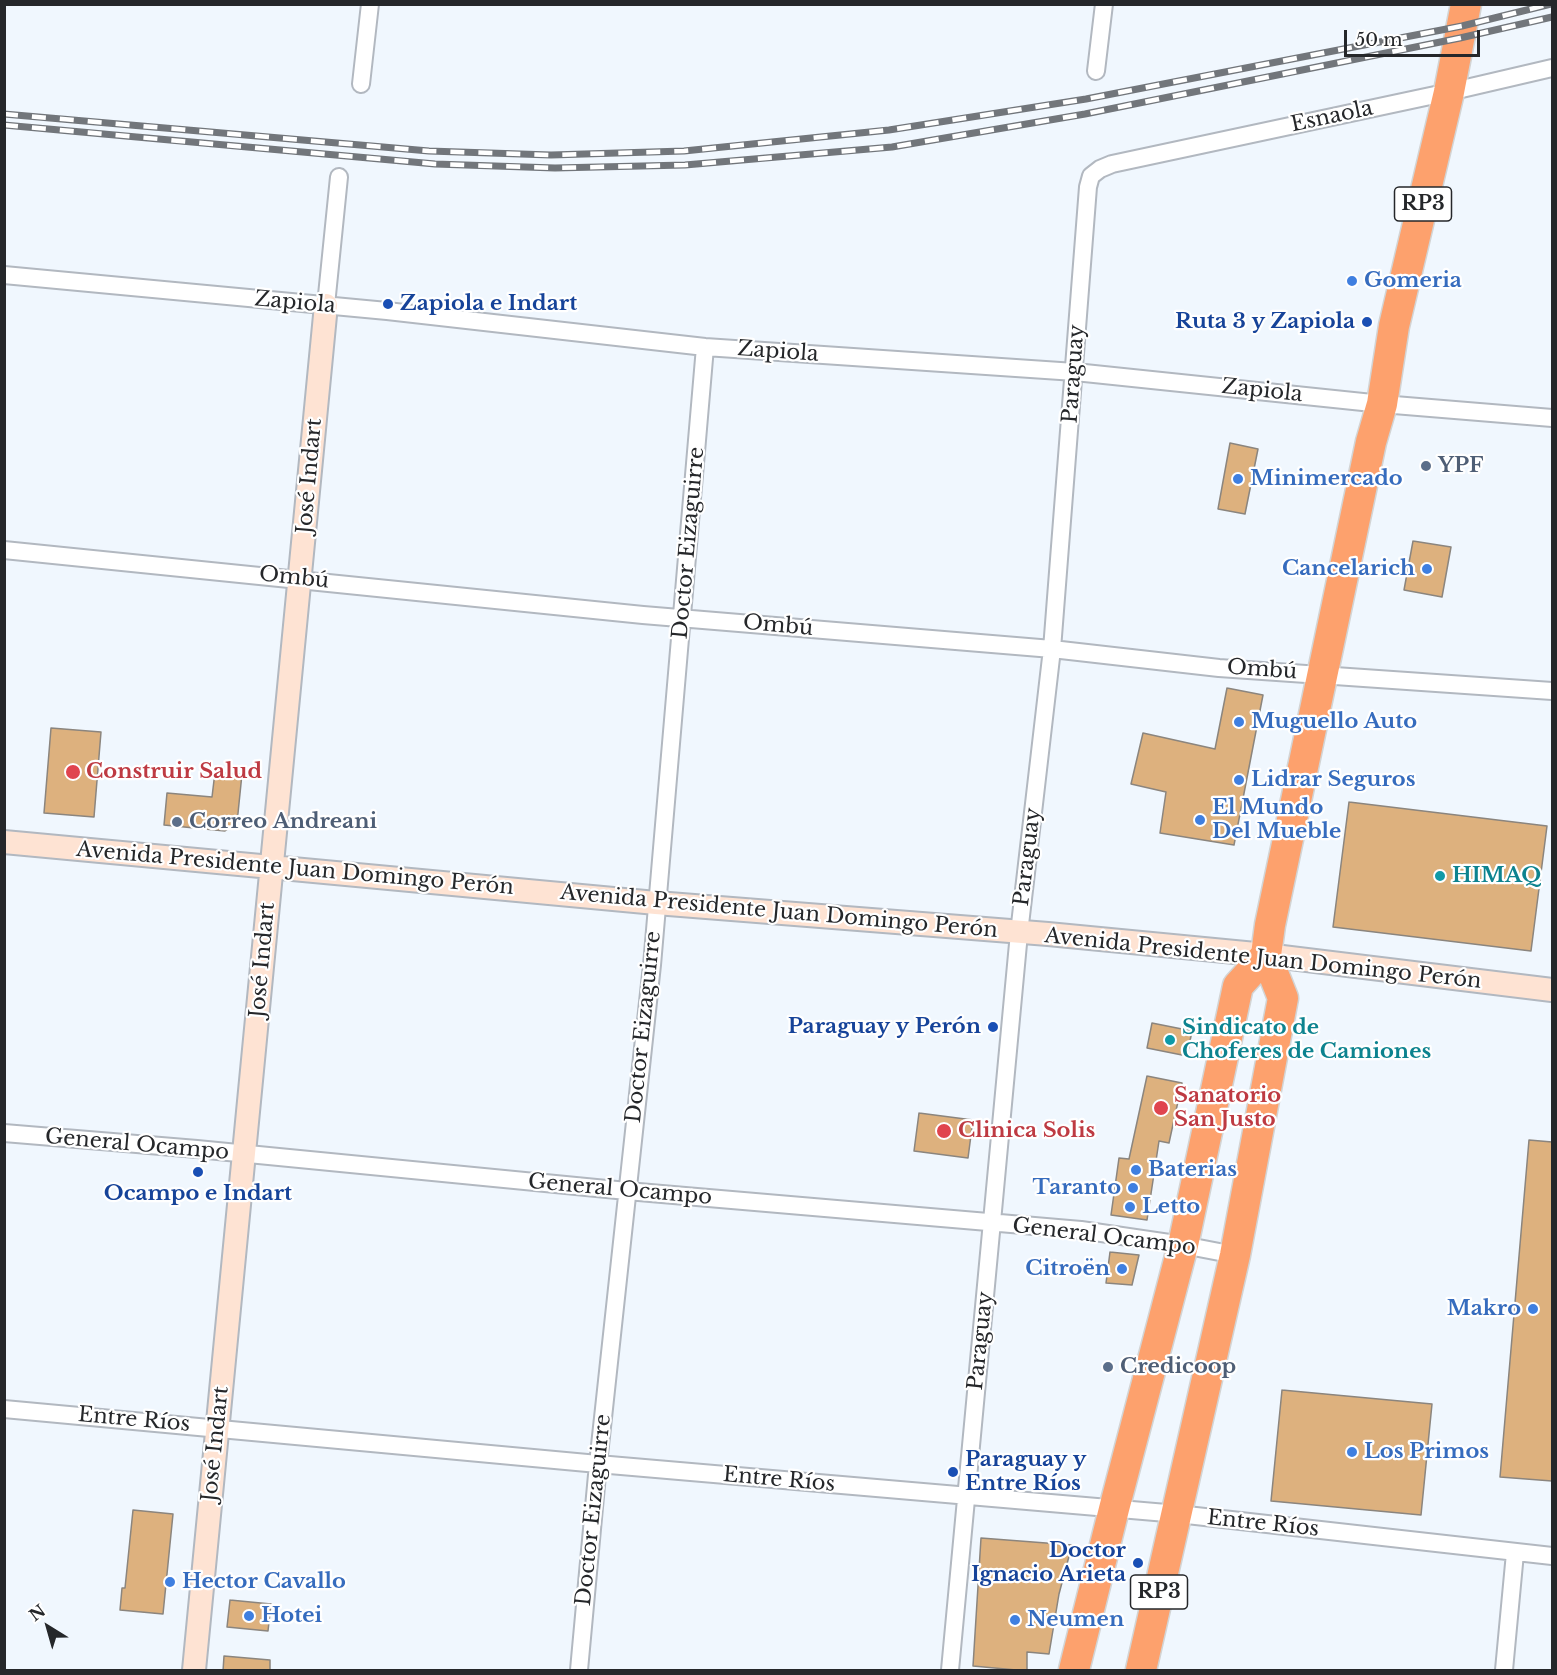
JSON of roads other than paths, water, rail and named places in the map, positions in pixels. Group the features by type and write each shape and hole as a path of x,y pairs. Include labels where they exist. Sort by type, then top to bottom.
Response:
{"highway":[{"name":"RP3","path":"1074,1671 1183,1245 1239,986 1266,955 1321,674 1371,442 1382,404 1394,326 1449,92 1466,4"},
{"name":"RP3","path":"1141,1671 1235,1255 1283,998 1266,955"}],"street":[{"path":"361,84 370,4"},
{"path":"1096,71 1104,4"},
{"name":"Esnaola","path":"1112,164 1552,68"},
{"name":"Paraguay","path":"950,1671 1019,933 1052,649 1088,187 1091,176 1112,164"},
{"name":"José Indart","path":"194,1671 339,177"},
{"name":"Zapiola","path":"4,275 326,305 705,347 1075,372 1382,404 1552,418"},
{"name":"Doctor Eizaguirre","path":"579,1671 598,1464 652,965 705,347"},
{"name":"Ombú","path":"4,550 683,618 1052,649 1219,668 1552,691"},
{"name":"Avenida Presidente Juan Domingo Perón","path":"4,842 656,903 1266,955 1552,990"},
{"name":"General Ocampo","path":"4,1133 627,1191 1081,1230 1235,1255"},
{"name":"Entre Ríos","path":"4,1409 1178,1515 1552,1556"},
{"path":"1504,1671 1515,1553"}],"railway":[{"path":"4,114 429,151 551,155 684,151 889,130 1086,99 1462,26 1551,4"},
{"path":"4,125 435,164 555,168 685,165 892,147 1085,114 1460,38 1552,17"}],"place":[{"name":"Gomeria","path":"1352,281"},
{"name":"Zapiola e Indart","path":"388,304"},
{"name":"Ruta 3 y Zapiola","path":"1367,322"},
{"name":"YPF","path":"1426,466"},
{"name":"Minimercado","path":"1238,479"},
{"name":"Cancelarich","path":"1427,569"},
{"name":"Muguello Auto","path":"1239,722"},
{"name":"Construir Salud","path":"73,772"},
{"name":"Lidrar Seguros","path":"1239,780"},
{"name":"El Mundo Del Mueble","path":"1200,820"},
{"name":"Correo Andreani","path":"177,822"},
{"name":"HIMAQ","path":"1440,876"},
{"name":"Paraguay y Perón","path":"993,1027"},
{"name":"Sindicato de Choferes de Camiones","path":"1170,1040"},
{"name":"Sanatorio San Justo","path":"1161,1108"},
{"name":"Clinica Solis","path":"944,1131"},
{"name":"Baterias","path":"1136,1170"},
{"name":"Ocampo e Indart","path":"198,1172"},
{"name":"Taranto","path":"1133,1188"},
{"name":"Letto","path":"1130,1207"},
{"name":"Citroën","path":"1122,1269"},
{"name":"Makro","path":"1533,1309"},
{"name":"Credicoop","path":"1108,1367"},
{"name":"Los Primos","path":"1352,1452"},
{"name":"Paraguay y Entre Ríos","path":"953,1472"},
{"name":"Doctor Ignacio Arieta","path":"1138,1563"},
{"name":"Hector Cavallo","path":"170,1582"},
{"name":"Hotei","path":"249,1616"},
{"name":"Neumen","path":"1015,1620"}]}
